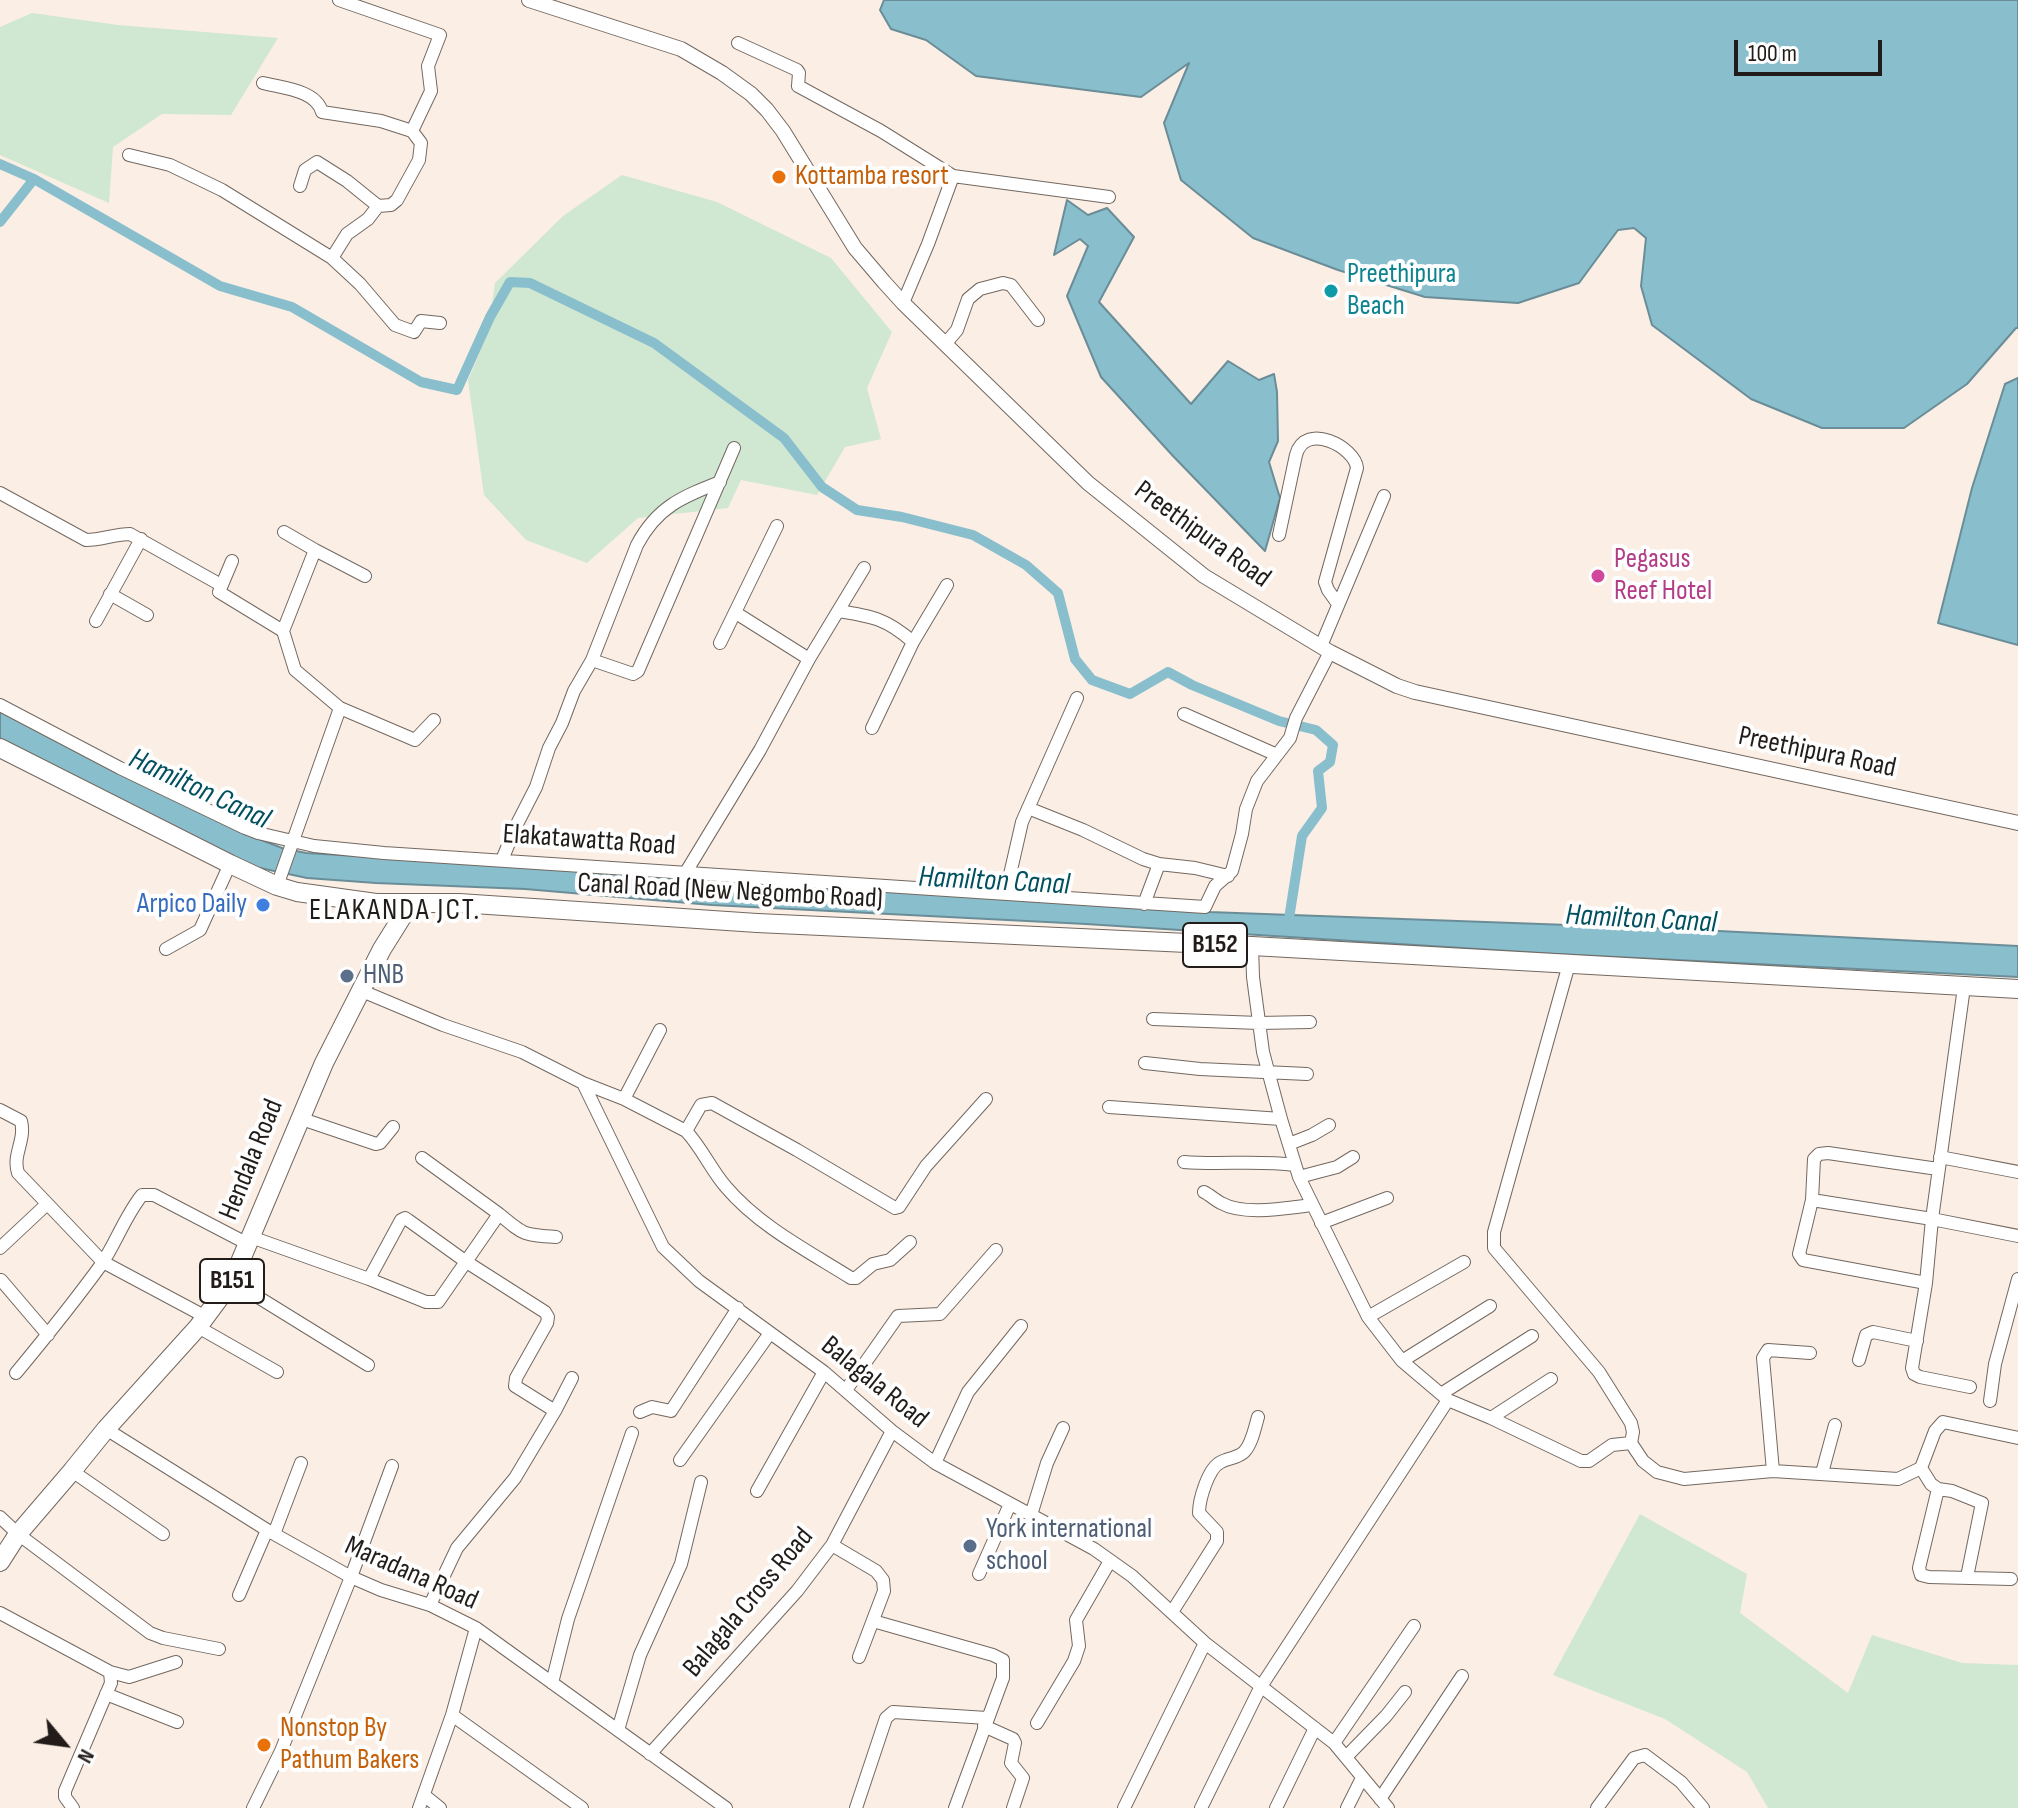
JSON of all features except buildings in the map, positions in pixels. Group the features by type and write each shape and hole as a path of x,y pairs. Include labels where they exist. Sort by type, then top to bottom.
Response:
{"main road":[{"name":"Canal Road (New Negombo Road)","path":"0,748 230,864 279,880 297,892 376,903 459,903 757,923 1252,946 2018,989"},
{"name":"Hendala Road","path":"376,903 385,922 382,949"},
{"name":"Hendala Road","path":"0,1562 18,1534 202,1322 232,1281 324,1063 382,949 402,917 405,904"}],"street":[{"path":"341,0 440,35 428,66 431,91 412,131"},
{"name":"Preethipura Road","path":"529,0 681,49 751,94 783,131 855,248 903,303 1000,399 1088,483 1204,576 1325,649 1415,692 2018,823"},
{"path":"738,43 797,70 798,86 881,131 953,176 1109,197"},
{"path":"263,83 305,94 320,104 322,112 381,121 412,131 421,143 419,160 397,200 391,205 378,206 317,162 305,170 300,186"},
{"path":"129,155 170,165 222,190 332,258 360,284 395,325 414,332 421,321 440,323"},
{"path":"903,303 953,176"},
{"path":"332,258 347,234 368,219 378,206"},
{"path":"946,343 957,330 968,299 980,289 1003,283 1011,285 1038,320"},
{"path":"1279,535 1298,447 1303,442 1321,438 1353,456 1357,468 1325,582 1338,604"},
{"path":"592,660 633,674 638,671 734,448"},
{"path":"502,860 536,787 574,691 592,660 646,527 683,497 720,482"},
{"path":"0,493 86,540 130,534 221,585"},
{"path":"1028,808 1143,859 1228,876 1235,864 1246,809 1257,781 1290,738 1325,649 1338,604 1384,496"},
{"path":"720,643 777,526"},
{"path":"284,532 365,576"},
{"path":"96,621 141,539"},
{"path":"315,550 283,631 295,670 340,708 415,740 434,720"},
{"path":"232,561 219,592 283,631"},
{"path":"686,872 864,568"},
{"path":"872,728 913,642 947,585"},
{"path":"110,594 147,615"},
{"path":"838,611 864,615 895,626 913,642"},
{"path":"736,613 809,659"},
{"path":"1006,892 1022,822 1077,698"},
{"name":"Elakatawatta Road","path":"0,705 120,768 245,828 291,843 384,853 1205,907 1215,886 1228,876"},
{"path":"279,880 340,708"},
{"path":"1184,714 1277,755"},
{"path":"166,949 200,930 230,864"},
{"path":"1144,904 1159,864"},
{"path":"1252,946 1263,1052 1297,1171 1368,1317 1402,1361 1444,1397 1581,1461 1589,1461 1612,1445 1631,1443"},
{"path":"1569,964 1494,1232 1494,1248 1599,1372 1631,1423 1631,1443 1643,1461 1657,1472 1684,1479 1773,1471 1898,1479 1921,1468 1935,1431 1943,1422 2018,1438"},
{"path":"1964,987 1912,1368 1914,1374 1937,1382 1970,1387"},
{"path":"362,991 443,1025 522,1052 686,1131 725,1187 759,1220 851,1278 856,1278 873,1264 890,1260 910,1242"},
{"path":"1153,1019 1310,1022"},
{"path":"624,1099 660,1030"},
{"path":"1145,1063 1307,1074"},
{"name":"Balagala Road","path":"583,1083 663,1247 699,1281 824,1372 892,1431 935,1463 1094,1549 1132,1576 1205,1643 1334,1743 1384,1804"},
{"path":"686,1131 701,1105 712,1103 895,1208 899,1207 926,1166 986,1099"},
{"path":"1109,1107 1281,1119"},
{"path":"0,1110 21,1121 24,1133 15,1164 18,1173 103,1262 277,1372"},
{"path":"299,1118 376,1144 393,1127"},
{"path":"1289,1144 1329,1125"},
{"path":"1926,1283 1803,1260 1799,1254 1812,1200 1814,1159 1819,1154 1828,1153 2018,1172"},
{"path":"1184,1162 1240,1162 1297,1171 1337,1167 1353,1157"},
{"path":"422,1158 522,1233 556,1237"},
{"path":"1204,1192 1223,1205 1242,1208 1265,1210 1312,1205"},
{"path":"16,1373 103,1262 142,1195 154,1195 250,1241 369,1279 426,1302 438,1302 443,1296 499,1214"},
{"path":"1321,1223 1387,1198"},
{"path":"1812,1200 2018,1236"},
{"path":"0,1248 47,1204"},
{"path":"369,1279 401,1220 405,1218 545,1312 547,1323 516,1378 515,1386 555,1411"},
{"path":"846,1390 898,1316 940,1314 996,1250"},
{"path":"1368,1317 1464,1262"},
{"path":"1990,1401 1995,1364 2018,1279"},
{"path":"1,1280 48,1335"},
{"path":"232,1281 368,1365"},
{"path":"1402,1361 1490,1306"},
{"path":"640,1412 652,1407 671,1411 738,1308"},
{"path":"935,1463 968,1392 1021,1326"},
{"path":"1859,1360 1866,1335 1873,1332 1917,1341"},
{"path":"680,1460 770,1333"},
{"path":"1201,1808 1260,1688 1444,1397 1532,1336"},
{"path":"1773,1471 1763,1358 1768,1350 1810,1353"},
{"path":"757,1491 824,1372"},
{"path":"430,1605 457,1548 515,1478 572,1378"},
{"path":"1491,1418 1551,1379"},
{"path":"1172,1612 1217,1541 1217,1532 1199,1513 1205,1485 1216,1464 1244,1452 1258,1417"},
{"path":"1822,1473 1835,1425"},
{"path":"1031,1515 1047,1463 1063,1428"},
{"name":"Maradana Road","path":"106,1429 271,1532 351,1577 430,1605 476,1628 722,1807"},
{"name":"Balagala Cross Road","path":"650,1754 797,1591 832,1545 892,1431"},
{"path":"552,1683 568,1619 632,1433"},
{"path":"239,1595 301,1463"},
{"path":"253,1808 281,1751 392,1466"},
{"path":"1921,1468 1938,1489 1982,1503 1967,1577"},
{"path":"72,1471 163,1534"},
{"path":"618,1730 640,1655 681,1564 701,1482"},
{"path":"1938,1489 1919,1568 1921,1575 2011,1579"},
{"path":"979,1574 1010,1504"},
{"path":"0,1517 18,1534 150,1633 219,1649"},
{"path":"832,1545 876,1571 883,1580 884,1591 859,1657"},
{"path":"1037,1723 1074,1661 1079,1646 1076,1620 1110,1561"},
{"path":"0,1613 110,1672 129,1677 176,1662"},
{"path":"873,1621 1003,1660 1003,1678 955,1808"},
{"path":"1334,1743 1414,1626"},
{"path":"440,1808 422,1802 452,1715 476,1628"},
{"path":"1124,1808 1205,1643"},
{"path":"73,1808 65,1797 65,1791 111,1683 110,1672"},
{"path":"1384,1804 1462,1676"},
{"path":"1346,1757 1405,1692"},
{"path":"106,1694 177,1722"},
{"path":"856,1808 886,1718 893,1712 986,1722 1013,1739 1011,1763 1023,1778 1013,1808"},
{"path":"452,1715 582,1808"},
{"path":"1276,1808 1315,1728"},
{"path":"1597,1808 1634,1758 1645,1755 1681,1782 1703,1808"},
{"path":"1347,1808 1362,1778"}],"green space":[{"path":"32,13 118,25 278,38 231,115 162,114 113,147 109,203 0,155 0,27"},
{"path":"622,175 717,202 831,258 892,332 867,388 881,439 845,447 817,495 741,480 728,508 638,518 587,563 526,540 484,495 468,380 488,333 495,283 563,216"},
{"path":"1640,1514 1747,1574 1740,1613 1848,1693 1872,1635 1962,1663 2018,1665 2018,1808 1768,1808 1747,1772 1665,1719 1553,1675"}],"water":[{"path":"884,0 2018,0 2018,328 1967,384 1904,428 1822,428 1751,399 1652,325 1641,286 1646,238 1634,228 1618,230 1579,283 1518,303 1425,297 1338,270 1253,238 1181,180 1164,123 1189,63 1141,97 976,76 926,40 891,29 880,10"},
{"path":"1067,200 1088,215 1107,208 1134,237 1099,302 1191,404 1228,361 1259,380 1274,374 1278,441 1269,462 1280,498 1265,551 1101,377 1067,296 1088,246 1080,239 1054,255"},
{"path":"2018,378 2018,645 1938,623 1972,488 2005,384"},
{"path":"0,709 259,839 306,853 1209,912 1679,929 2018,946 2018,977 1556,954 307,878 246,865 0,741"}],"waterway":[{"path":"0,164 34,179 220,286 292,307 421,382 457,390 490,317 510,282 530,283 654,343 784,438 822,487 857,510 902,517 973,535 1026,565 1058,593 1075,659 1092,680 1130,694 1168,672 1279,721 1316,730 1333,745 1330,762 1318,771 1322,808 1302,836 1288,925"},
{"path":"0,222 34,179"}],"place":[{"name":"Kottamba resort","path":"779,177"},
{"name":"Preethipura Beach","path":"1331,291"},
{"name":"Pegasus Reef Hotel","path":"1598,576"},
{"name":"Arpico Daily","path":"263,905"},
{"name":"HNB","path":"347,976"},
{"name":"York international school","path":"970,1546"},
{"name":"Nonstop By Pathum Bakers","path":"264,1745"}],"district":[{"name":"ELAKANDA JCT.","path":"395,911"}],"water label":[{"name":"Hamilton Canal","path":"199,790"},
{"name":"Hamilton Canal","path":"994,882"},
{"name":"Hamilton Canal","path":"1641,920"}]}
